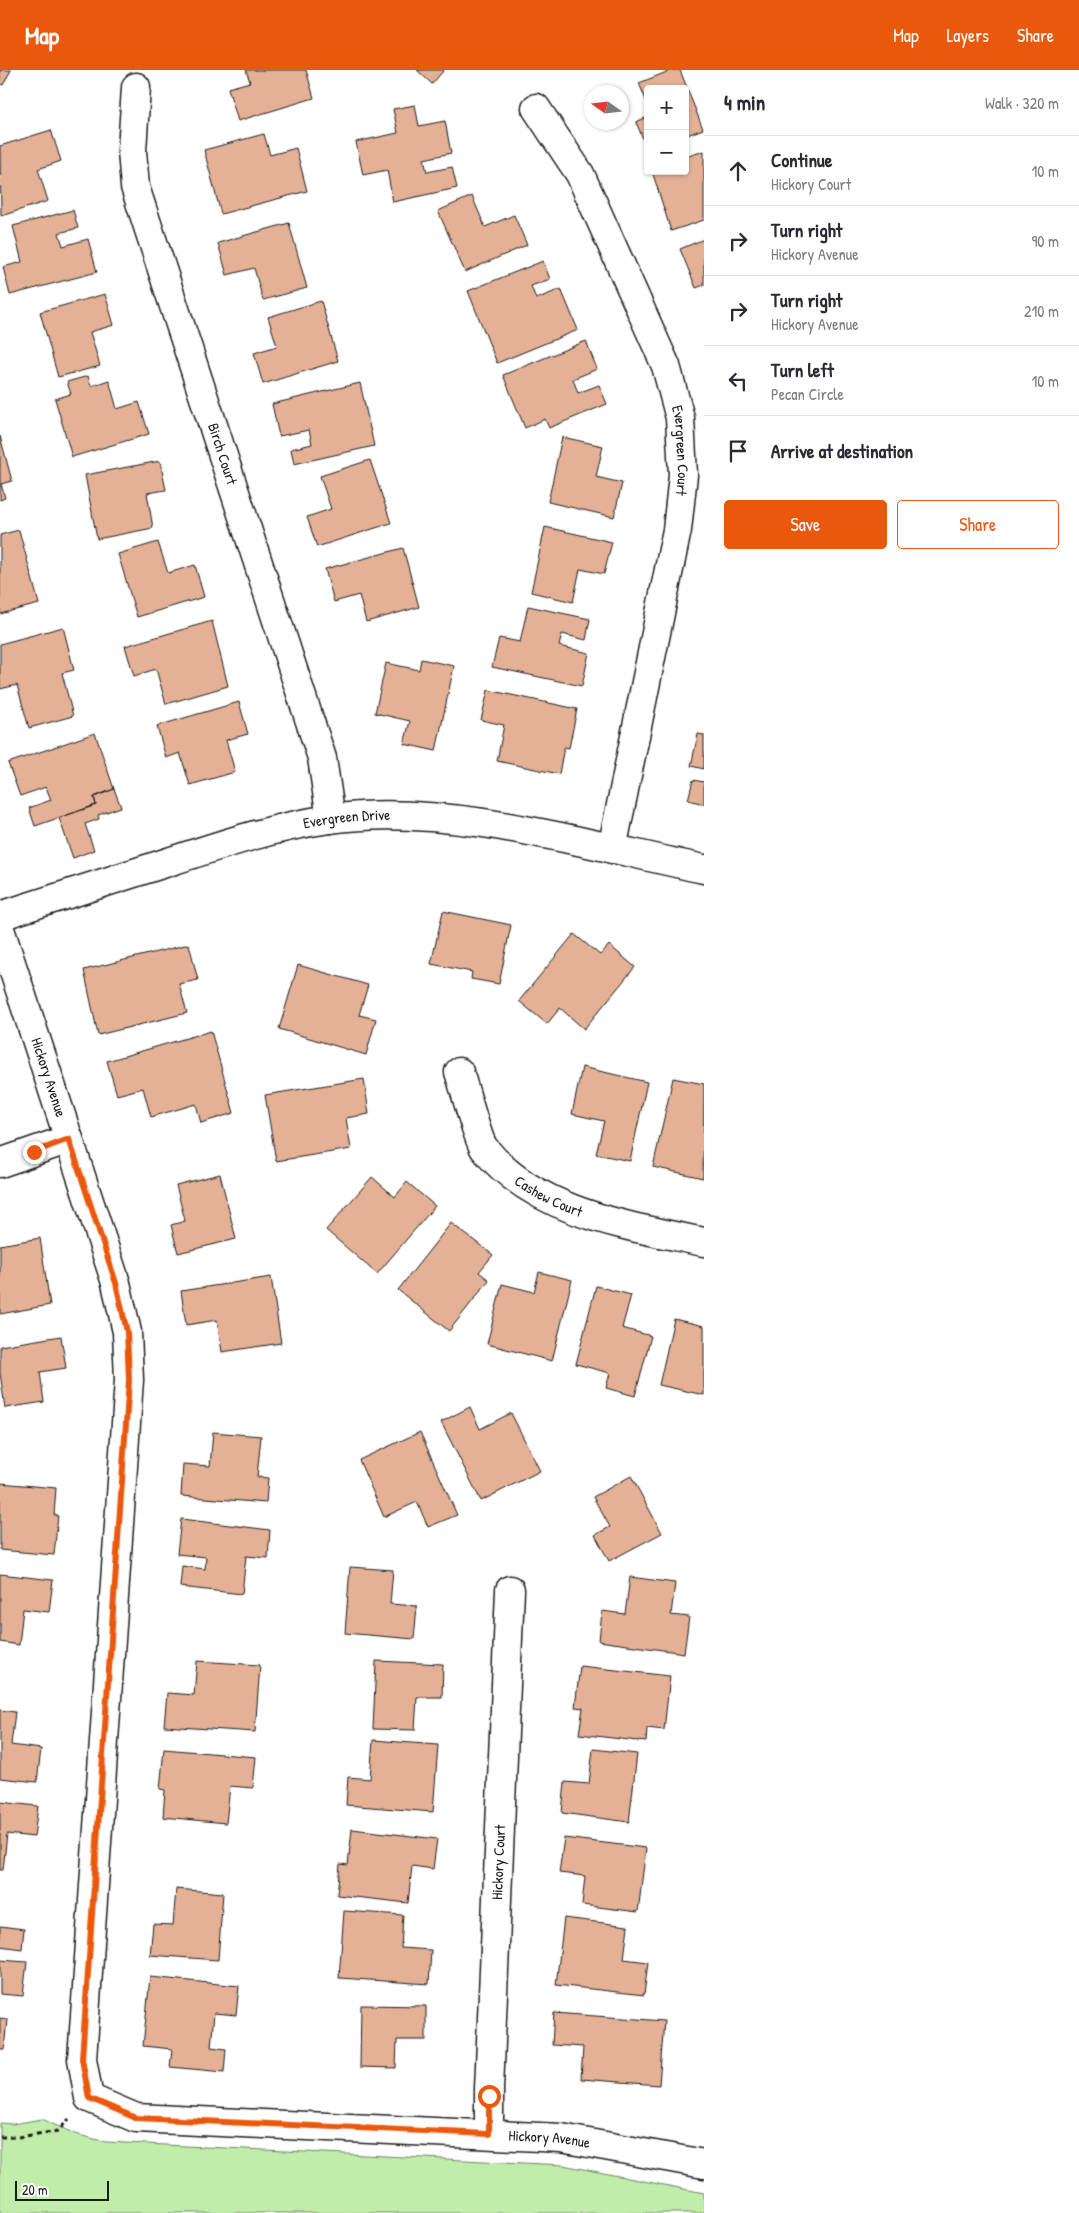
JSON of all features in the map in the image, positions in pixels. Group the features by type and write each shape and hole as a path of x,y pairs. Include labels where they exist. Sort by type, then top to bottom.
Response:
{"street":[{"name":"Birch Court","path":"136,87 132,151 136,187 322,758 331,819"},
{"name":"Evergreen Court","path":"536,108 580,174 666,366 680,418 684,475 677,530 612,849"},
{"name":"Evergreen Drive","path":"0,916 230,842 279,828 331,819 382,816 433,818 488,825 704,869"},
{"name":"Hickory Avenue","path":"0,929 116,1283 127,1332 129,1380 82,2059 89,2098 136,2118 561,2138 704,2164"},
{"name":"Cashew Court","path":"459,1072 483,1146 513,1177 549,1199 609,1222 704,1242"},
{"path":"0,1164 69,1139"},
{"name":"Hickory Court","path":"489,2134 489,2089 510,1590"}],"path":[{"path":"0,2137 18,2137 58,2130 89,2098"}],"green space":[{"path":"42,2119 75,2134 106,2142 563,2165 704,2193 704,2213 0,2213 0,2123 12,2124"}],"building":[{"path":"0,70 11,70 3,85 0,84"},
{"path":"246,70 306,70 314,98 238,121 228,88 250,82"},
{"path":"417,70 444,70 432,84"},
{"path":"672,70 680,70 686,85 644,85 644,95 639,83"},
{"path":"689,93 703,129 689,134"},
{"path":"415,105 419,126 445,121 451,153 424,159 427,172 452,167 457,188 393,202 387,170 363,175 356,142 398,133 393,109"},
{"path":"644,119 644,141 636,122"},
{"path":"51,130 61,161 38,169 48,201 1,216 0,146"},
{"path":"264,134 270,155 296,148 307,191 221,214 204,150"},
{"path":"704,151 704,220 671,231 653,175 689,175 689,156"},
{"path":"472,196 485,227 514,215 527,245 465,272 438,211"},
{"path":"73,210 78,228 59,233 63,246 88,239 97,272 10,295 3,267 22,262 13,226"},
{"path":"289,223 307,288 263,300 254,268 227,275 218,243"},
{"path":"704,239 704,285 696,288 680,249"},
{"path":"543,261 550,279 531,286 536,299 561,289 578,330 497,363 468,291"},
{"path":"105,294 114,325 90,332 100,366 58,377 40,312"},
{"path":"321,301 338,361 263,384 254,353 277,346 268,317"},
{"path":"586,341 597,369 573,379 578,393 599,385 607,404 549,428 545,419 525,428 503,375"},
{"path":"88,376 91,386 109,380 117,409 139,402 149,434 72,457 55,399 71,394 67,382"},
{"path":"360,383 374,446 294,464 291,449 312,444 309,430 279,436 272,404"},
{"path":"0,436 12,481 1,484 5,498 0,500"},
{"path":"562,437 603,446 596,477 622,483 614,517 548,502"},
{"path":"370,460 391,523 317,547 307,517 331,509 320,476"},
{"path":"160,461 166,490 147,493 153,528 97,539 85,475"},
{"path":"545,527 612,542 604,574 580,569 573,602 531,592"},
{"path":"19,530 39,604 0,614 0,535"},
{"path":"158,542 168,573 195,565 204,597 137,617 118,554"},
{"path":"403,548 419,607 366,622 359,595 334,602 325,569"},
{"path":"528,606 590,619 586,640 562,634 559,646 589,653 582,686 492,667 499,638 520,642"},
{"path":"212,621 228,686 166,704 156,669 134,676 125,646"},
{"path":"63,627 74,670 62,673 73,716 29,728 17,685 0,689 0,644"},
{"path":"421,659 454,666 436,751 404,744 410,721 375,713 386,663 419,670"},
{"path":"488,690 577,709 569,748 564,747 559,774 497,761 504,725 481,720"},
{"path":"239,702 248,734 226,740 235,772 190,785 180,753 166,758 157,726"},
{"path":"95,733 114,789 94,797 96,805 35,826 29,808 51,800 46,787 20,796 8,763"},
{"path":"698,734 704,735 704,769 691,766"},
{"path":"693,780 704,782 704,804 688,800"},
{"path":"114,789 121,807 98,815 99,819 85,824 94,850 73,858 59,818 96,805 94,797"},
{"path":"443,911 511,925 499,984 471,979 472,972 431,964"},
{"path":"574,934 600,955 609,945 635,967 584,1029 560,1008 547,1024 519,1001"},
{"path":"189,944 198,980 179,984 187,1013 98,1035 84,970"},
{"path":"298,965 368,985 359,1015 376,1019 366,1055 279,1029"},
{"path":"211,1031 234,1113 201,1123 196,1104 151,1117 143,1088 117,1095 107,1061"},
{"path":"582,1067 647,1082 630,1161 596,1154 604,1121 572,1114"},
{"path":"673,1078 704,1084 703,1178 653,1167"},
{"path":"364,1079 369,1114 346,1118 351,1149 276,1161 265,1095"},
{"path":"220,1174 236,1239 178,1253 171,1225 185,1221 176,1185"},
{"path":"372,1177 395,1197 407,1182 435,1206 377,1274 326,1230"},
{"path":"451,1223 493,1255 479,1272 489,1280 449,1331 398,1290"},
{"path":"40,1238 50,1305 0,1314 0,1245"},
{"path":"539,1272 572,1280 552,1361 487,1344 502,1284 534,1292"},
{"path":"271,1277 281,1343 222,1352 217,1320 186,1325 181,1291"},
{"path":"596,1286 631,1295 622,1328 651,1336 635,1396 606,1388 610,1373 576,1364"},
{"path":"674,1319 704,1326 704,1395 659,1385"},
{"path":"61,1336 66,1368 40,1372 44,1402 5,1408 0,1373 0,1346"},
{"path":"470,1407 480,1429 511,1413 540,1471 481,1501 441,1422"},
{"path":"213,1432 261,1436 257,1477 268,1478 266,1503 181,1496 183,1464 210,1466"},
{"path":"420,1432 457,1515 428,1527 417,1502 384,1517 359,1460"},
{"path":"631,1476 662,1533 609,1561 595,1535 610,1527 593,1497"},
{"path":"0,1483 56,1488 54,1515 58,1515 54,1555 0,1550"},
{"path":"181,1519 270,1530 268,1558 246,1556 242,1594 180,1587 182,1566 205,1569 206,1557 177,1554"},
{"path":"350,1567 393,1570 390,1604 417,1606 414,1639 345,1633"},
{"path":"0,1574 53,1580 49,1612 23,1609 19,1645 0,1642"},
{"path":"630,1577 675,1583 671,1615 689,1617 684,1653 599,1641 602,1611 625,1614"},
{"path":"197,1661 260,1665 255,1732 164,1726 167,1693 194,1695"},
{"path":"376,1661 443,1664 442,1697 417,1697 415,1730 373,1729"},
{"path":"580,1666 670,1676 664,1730 647,1728 646,1742 579,1734 583,1708 575,1707"},
{"path":"0,1710 15,1712 11,1745 41,1749 37,1782 0,1778"},
{"path":"373,1740 438,1745 433,1812 346,1805 348,1777 370,1779"},
{"path":"164,1749 256,1757 253,1788 230,1786 226,1823 163,1817 165,1790 160,1789"},
{"path":"593,1749 637,1754 629,1822 562,1813 565,1782 589,1784"},
{"path":"0,1802 38,1806 34,1837 7,1834 3,1870 0,1870"},
{"path":"352,1829 437,1839 433,1869 412,1866 408,1903 337,1895 340,1864 348,1865"},
{"path":"564,1838 646,1848 638,1912 582,1905 585,1876 559,1873"},
{"path":"176,1889 223,1893 218,1960 150,1955 153,1924 173,1925"},
{"path":"344,1911 403,1915 401,1948 431,1950 429,1984 339,1978"},
{"path":"564,1918 628,1926 624,1959 648,1962 644,1995 556,1985"},
{"path":"0,1926 24,1929 22,1949 0,1946"},
{"path":"0,1960 27,1962 23,1996 0,1994"},
{"path":"150,1977 239,1986 236,2015 214,2013 211,2047 226,2049 224,2072 170,2067 172,2049 143,2046"},
{"path":"361,2005 426,2006 426,2040 397,2040 396,2068 360,2067"},
{"path":"554,2013 664,2021 659,2085 581,2079 583,2047 552,2045"},
{"path":"0,2018 7,2019 4,2050 0,2050"}],"route":[{"path":"34,1152 69,1139 116,1283 127,1332 129,1380 82,2059 89,2098 136,2118 489,2134 489,2096"}]}
